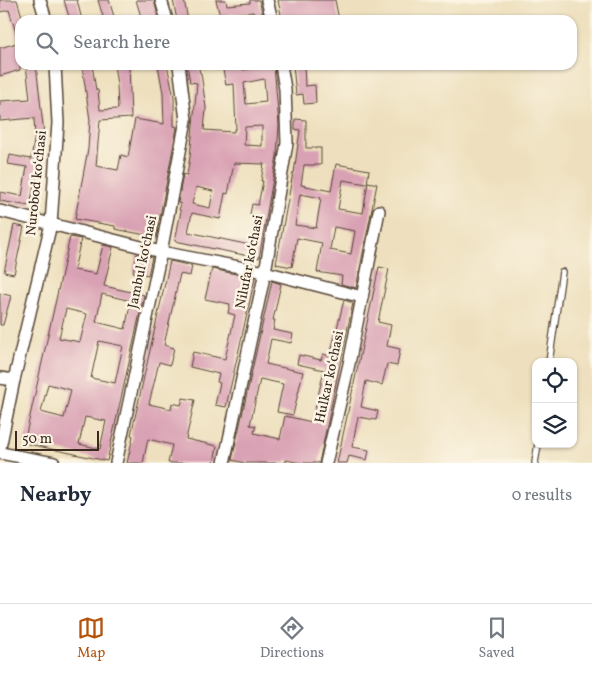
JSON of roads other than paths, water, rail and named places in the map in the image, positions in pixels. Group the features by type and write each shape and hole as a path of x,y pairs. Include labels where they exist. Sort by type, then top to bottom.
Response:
{"street":[{"path":"40,0 44,15"},
{"path":"161,0 166,15"},
{"path":"267,0 271,15"},
{"name":"Nurobod koʻchasi","path":"0,448 51,224 58,123 54,70"},
{"name":"Jambul koʻchasi","path":"116,463 162,252 186,120 180,70"},
{"name":"Nilufar koʻchasi","path":"224,463 265,272 287,143 285,89 282,70"},
{"path":"0,211 162,252 265,272 362,297"},
{"name":"Hulkar koʻchasi","path":"326,463 379,211"},
{"path":"0,378 14,380"},
{"path":"0,453 54,463"}],"lane":[{"path":"550,358 562,272"},
{"path":"535,463 537,448"}]}
